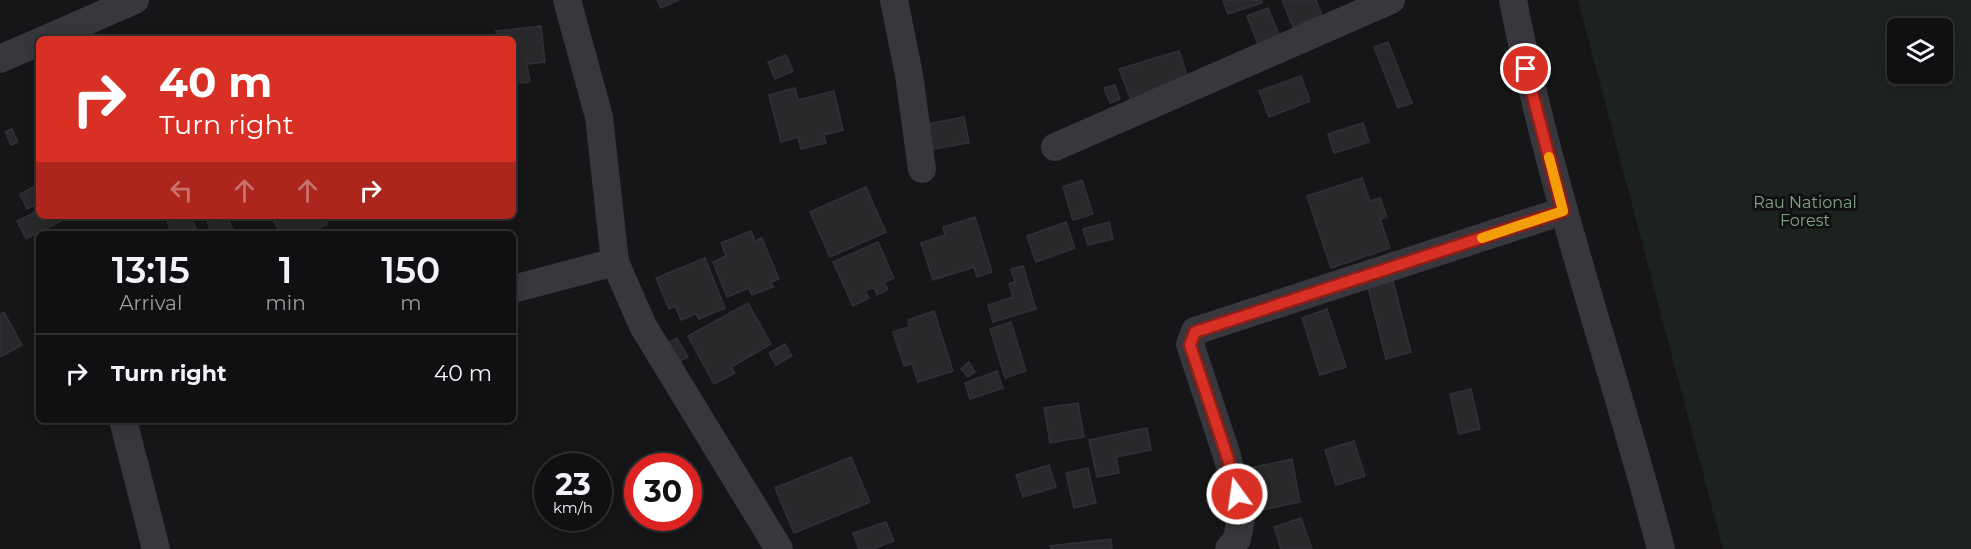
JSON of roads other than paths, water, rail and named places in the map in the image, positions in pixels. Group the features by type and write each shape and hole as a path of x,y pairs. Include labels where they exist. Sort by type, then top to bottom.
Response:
{"street":[{"path":"53,36 135,0"},
{"path":"567,0 599,117 615,262 643,326 779,549"},
{"path":"894,0 909,75 922,169"},
{"path":"1055,147 1391,0"},
{"path":"1513,0 1526,69 1563,211 1662,549"},
{"path":"0,59 36,43"},
{"path":"1229,549 1237,539 1242,513 1227,456 1190,345 1195,332 1563,211"},
{"path":"516,287 615,262"},
{"path":"124,423 156,549"}],"park label":[{"name":"Rau National Forest","path":"1805,211"}]}
